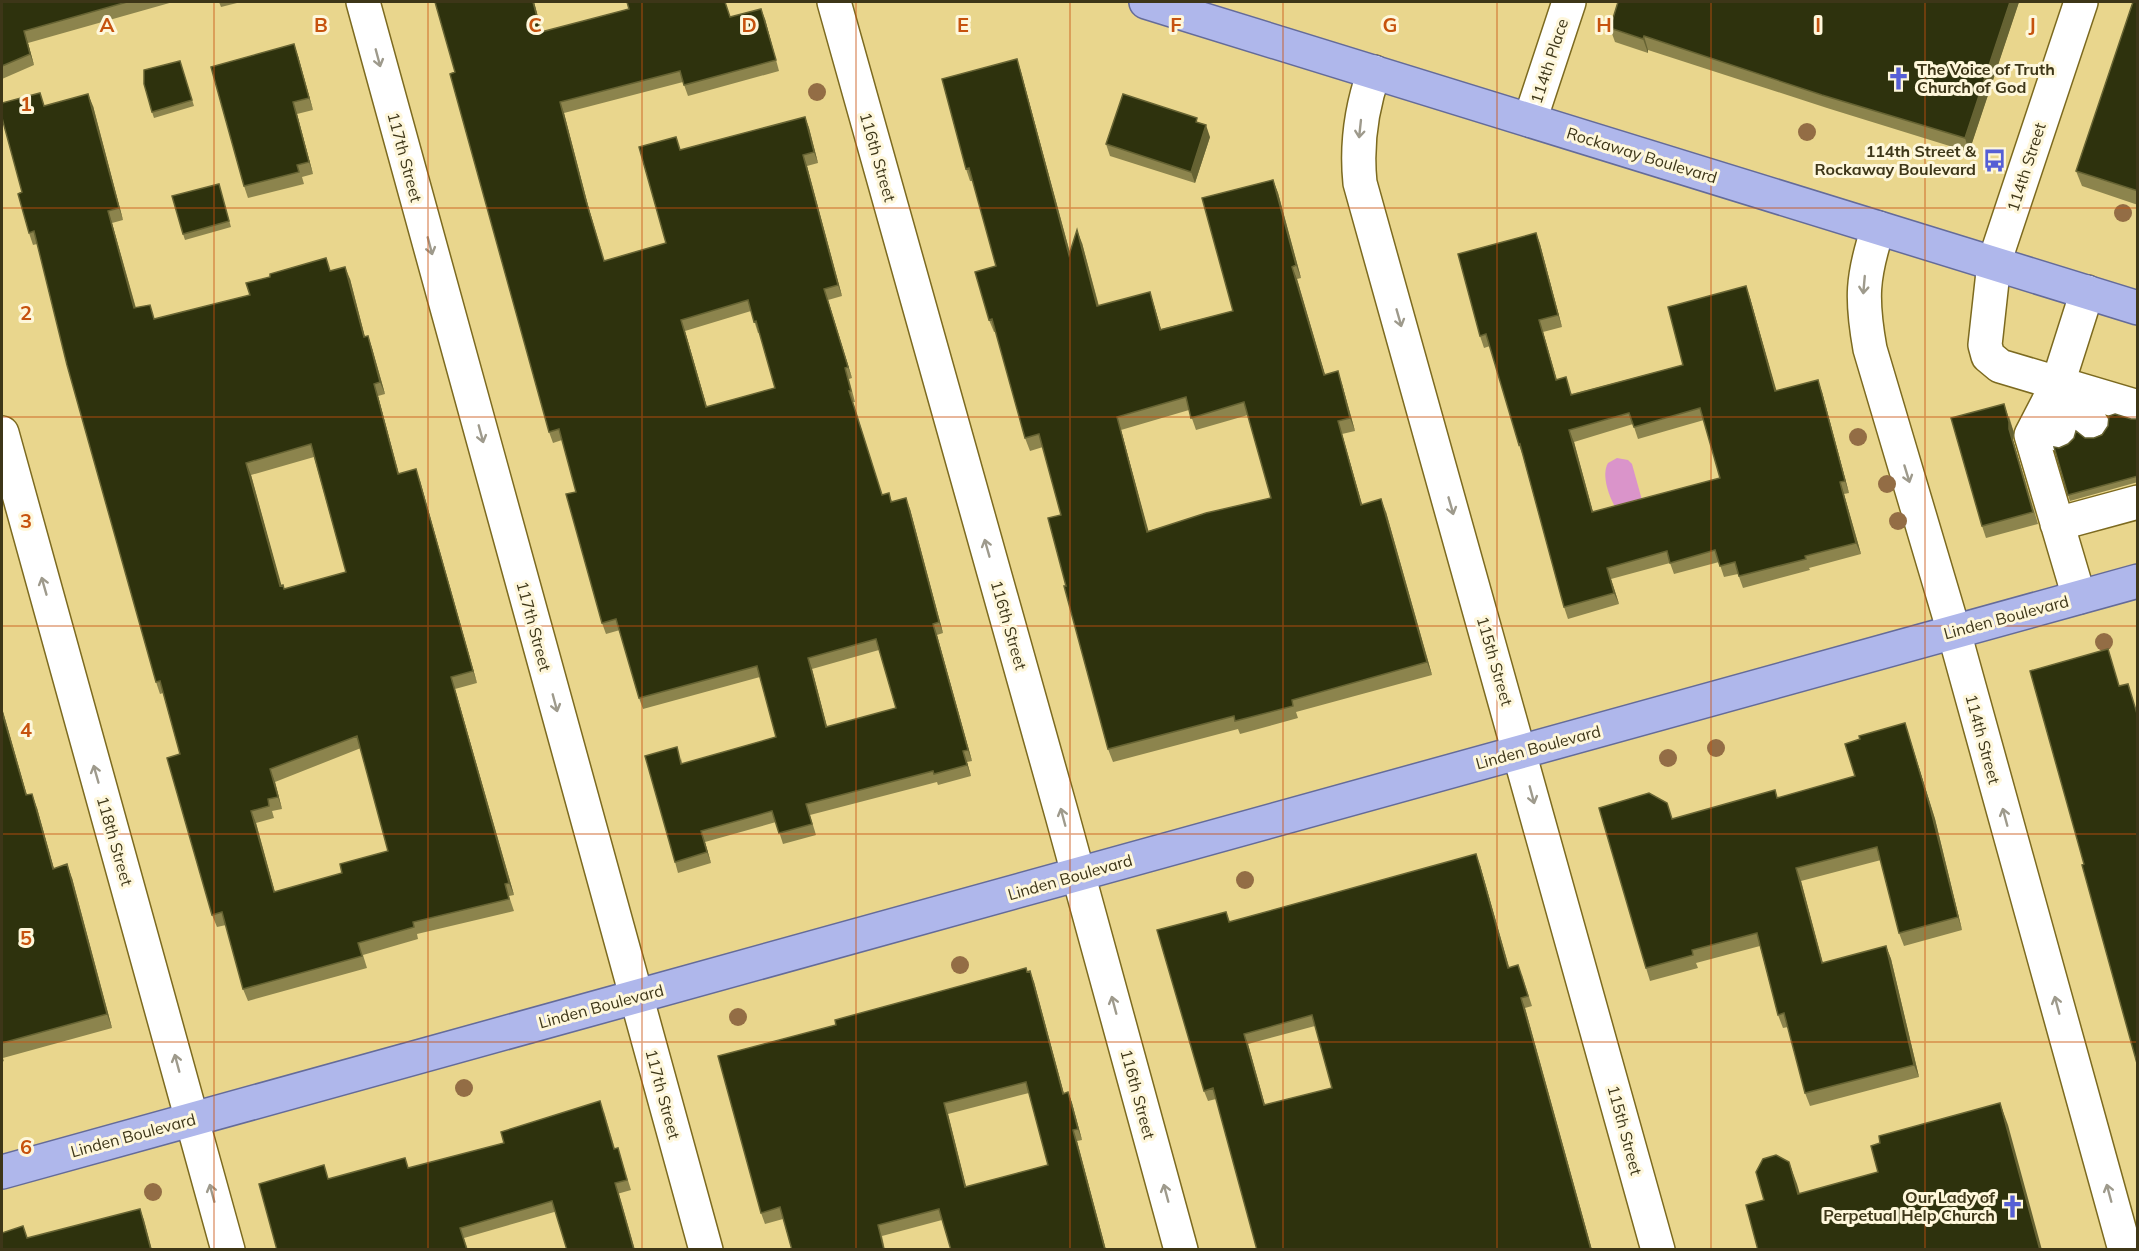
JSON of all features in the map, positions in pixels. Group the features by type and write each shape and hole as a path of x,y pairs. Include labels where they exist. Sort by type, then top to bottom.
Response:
{"main road":[{"name":"Rockaway Boulevard","path":"1146,2 2138,308"},
{"name":"Linden Boulevard","path":"2,1172 2138,581"}],"street":[{"name":"117th Street","path":"363,2 706,1250"},
{"name":"116th Street","path":"834,2 1181,1250"},
{"name":"114th Place","path":"1530,120 1569,2"},
{"name":"114th Street","path":"2058,383 2000,366 1988,356 1985,345 1994,264 2081,2"},
{"name":"115th Street","path":"1374,72 1359,127 1360,183 1658,1250"},
{"name":"114th Street","path":"1878,228 1866,268 1863,288 1863,307 1870,349 1954,632 2124,1250"},
{"path":"2079,597 2073,514 2031,435 2058,383 2087,292"},
{"path":"2058,383 2118,417"},
{"path":"2058,383 2118,417"},
{"path":"2058,383 2060,435"},
{"name":"118th Street","path":"2,433 228,1250"},
{"path":"2073,514 2122,500"}],"shaded area":[{"path":"1617,458 1628,460 1632,464 1642,500 1616,508 1609,492 1605,473 1608,463"}],"building":[{"path":"2,2 127,2 24,31 30,54 2,66"},
{"path":"435,2 533,2 541,32 629,9 627,2 725,2 730,17 761,9 776,60 684,85 680,71 560,102 585,198 604,261 666,243 639,147 676,137 680,150 805,117 814,152 803,155 838,285 824,289 848,367 845,368 851,391 849,391 882,495 889,493 891,502 906,498 939,622 933,624 968,750 963,751 967,765 934,774 933,771 806,804 812,824 779,833 772,811 701,831 707,852 675,862 645,756 677,747 681,764 776,737 757,666 639,698 616,619 602,623 566,494 576,492 559,429 549,432 450,74 455,72","holes":["748,300 775,388 706,407 681,320","876,639 896,708 826,727 808,658"]},
{"path":"1618,2 2010,2 1965,138 1822,95 1644,36 1643,39 1610,28"},
{"path":"2133,2 2138,2 2138,191 2076,171"},
{"path":"294,44 309,98 293,102 309,162 297,165 299,172 244,186 211,67"},
{"path":"1017,59 1069,255 1077,230 1097,306 1150,292 1160,330 1233,311 1202,198 1273,180 1296,265 1292,267 1324,375 1338,371 1350,418 1338,421 1361,505 1381,499 1427,662 1292,700 1293,706 1235,721 1234,716 1108,749 1048,518 1061,515 1039,434 1025,438 992,319 989,320 975,272 996,266 969,168 966,169 942,79","holes":["1186,397 1191,418 1244,402 1271,498 1206,513 1147,532 1117,417"]},
{"path":"180,61 192,100 152,112 144,84 144,70"},
{"path":"40,93 44,106 88,94 119,208 108,211 134,308 150,305 154,319 250,295 246,283 326,258 330,271 345,267 364,337 368,336 380,382 374,384 398,474 416,469 473,671 451,677 509,883 505,884 509,899 413,922 414,927 358,943 362,956 243,989 222,912 212,915 167,758 180,754 160,681 156,682 67,365 34,231 29,233 18,194 22,192 2,118 2,103","holes":["311,444 346,572 284,589 283,585 280,586 246,463","357,736 388,851 340,864 342,873 274,892 251,811 269,806 268,799 278,797 270,769"]},
{"path":"1123,94 1197,118 1196,122 1206,125 1191,172 1106,144"},
{"path":"219,184 229,221 183,234 172,196"},
{"path":"1536,233 1558,315 1539,320 1556,380 1566,377 1571,395 1683,365 1668,307 1746,286 1775,391 1818,380 1845,481 1840,482 1856,543 1805,556 1806,559 1739,576 1735,562 1720,566 1715,550 1670,563 1667,551 1607,568 1614,593 1564,607 1520,444 1486,334 1480,336 1458,254","holes":["1700,408 1720,478 1592,512 1569,430 1629,413 1634,427"]},
{"path":"2004,404 2033,512 1982,526 1951,418"},
{"path":"2115,414 2138,419 2138,476 2068,495 2054,447 2059,448 2068,444 2074,438 2076,431 2085,438 2102,435 2108,426 2109,416"},
{"path":"2108,649 2119,686 2128,684 2138,717 2138,1067 2030,671"},
{"path":"2,712 26,795 32,794 53,869 67,864 107,1014 2,1043"},
{"path":"1905,723 1930,807 1958,917 1899,933 1877,847 1796,868 1822,963 1886,946 1914,1065 1805,1093 1784,1013 1778,1015 1757,933 1692,950 1693,955 1646,968 1599,808 1649,793 1667,803 1672,819 1775,790 1777,798 1855,776 1845,744 1860,739 1859,736"},
{"path":"1476,854 1508,968 1518,965 1528,996 1521,998 1591,1250 1257,1250 1213,1088 1204,1091 1157,930 1226,912 1229,922","holes":["1312,1015 1332,1088 1264,1105 1244,1034"]},
{"path":"1026,968 1027,972 1030,971 1063,1094 1068,1092 1078,1129 1073,1130 1105,1250 951,1250 939,1209 878,1225 884,1250 792,1250 780,1207 761,1213 718,1056 836,1025 835,1020","holes":["1026,1082 1048,1165 965,1187 944,1103"]},
{"path":"600,1101 614,1149 618,1148 627,1180 615,1183 634,1250 567,1250 552,1201 460,1228 467,1250 277,1250 259,1184 324,1165 328,1179 405,1158 408,1168 504,1143 501,1132"},
{"path":"2000,1103 2040,1250 1758,1250 1746,1205 1764,1200 1756,1172 1763,1159 1776,1155 1789,1162 1798,1194 1878,1172 1871,1146 1880,1143 1879,1136"},
{"path":"140,1209 151,1250 2,1250 2,1233 23,1226 27,1238"}],"place":[{"name":"The Voice of Truth Church of God","path":"1899,78"},
{"name":"114th Street & Rockaway Boulevard","path":"1994,160"},
{"name":"Our Lady of Perpetual Help Church","path":"2013,1206"}]}
